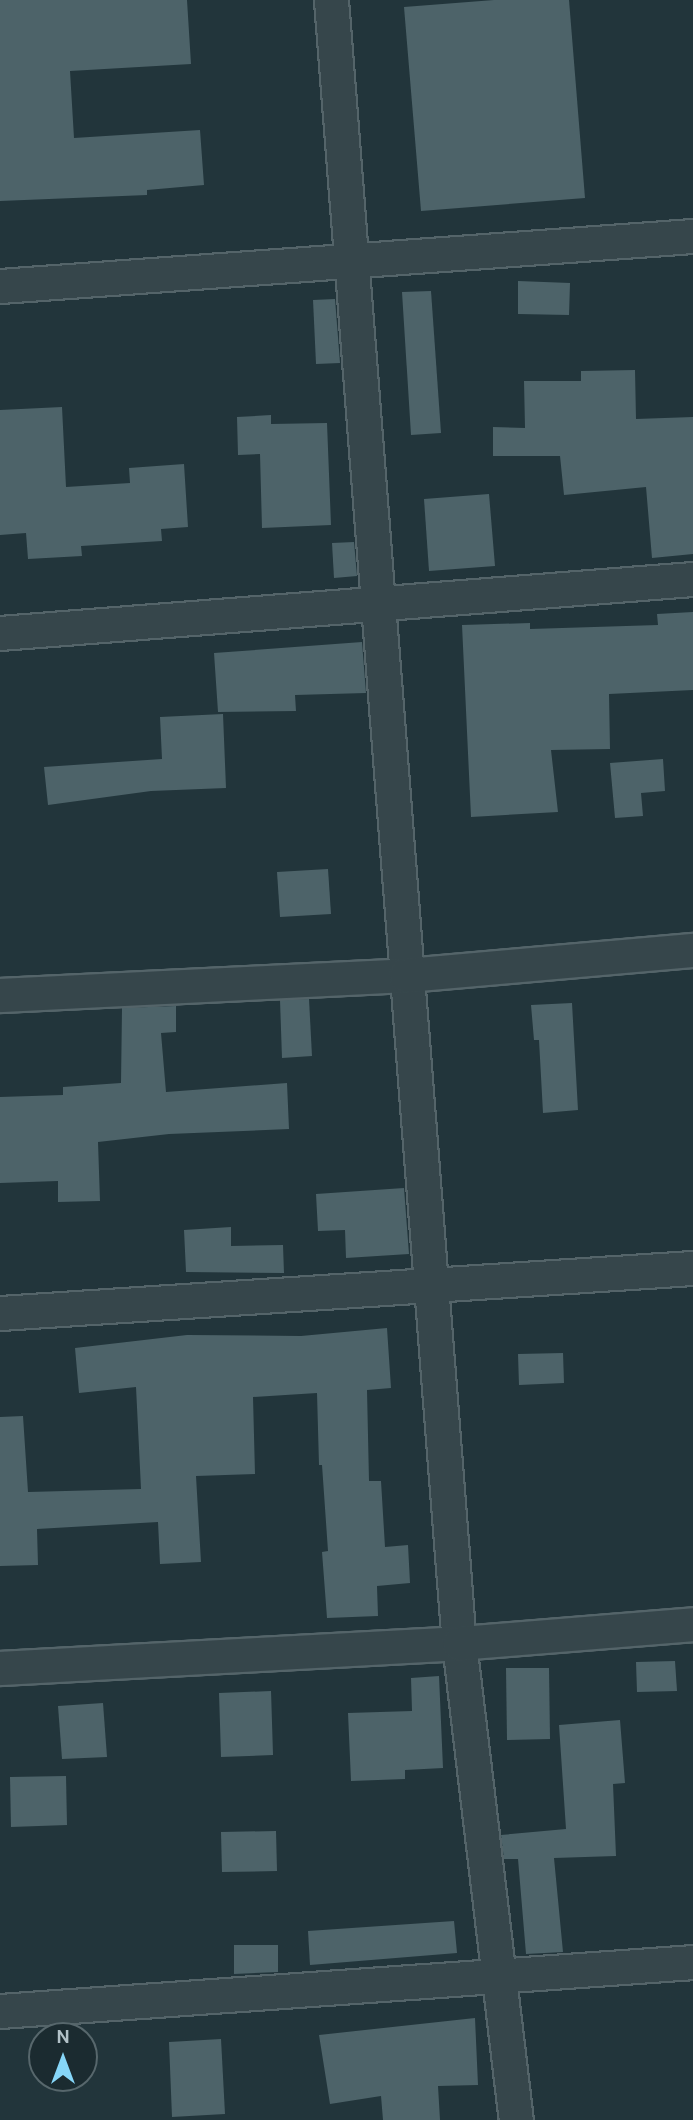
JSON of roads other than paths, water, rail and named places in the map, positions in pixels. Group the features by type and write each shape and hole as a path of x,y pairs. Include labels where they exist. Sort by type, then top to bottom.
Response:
{"street":[{"path":"331,0 459,1643 516,2120"},
{"path":"0,286 693,236"},
{"path":"0,633 693,579"},
{"path":"0,995 406,975 693,950"},
{"path":"0,1313 693,1268"},
{"path":"0,1668 459,1643 693,1624"},
{"path":"0,2011 693,1962"}]}
